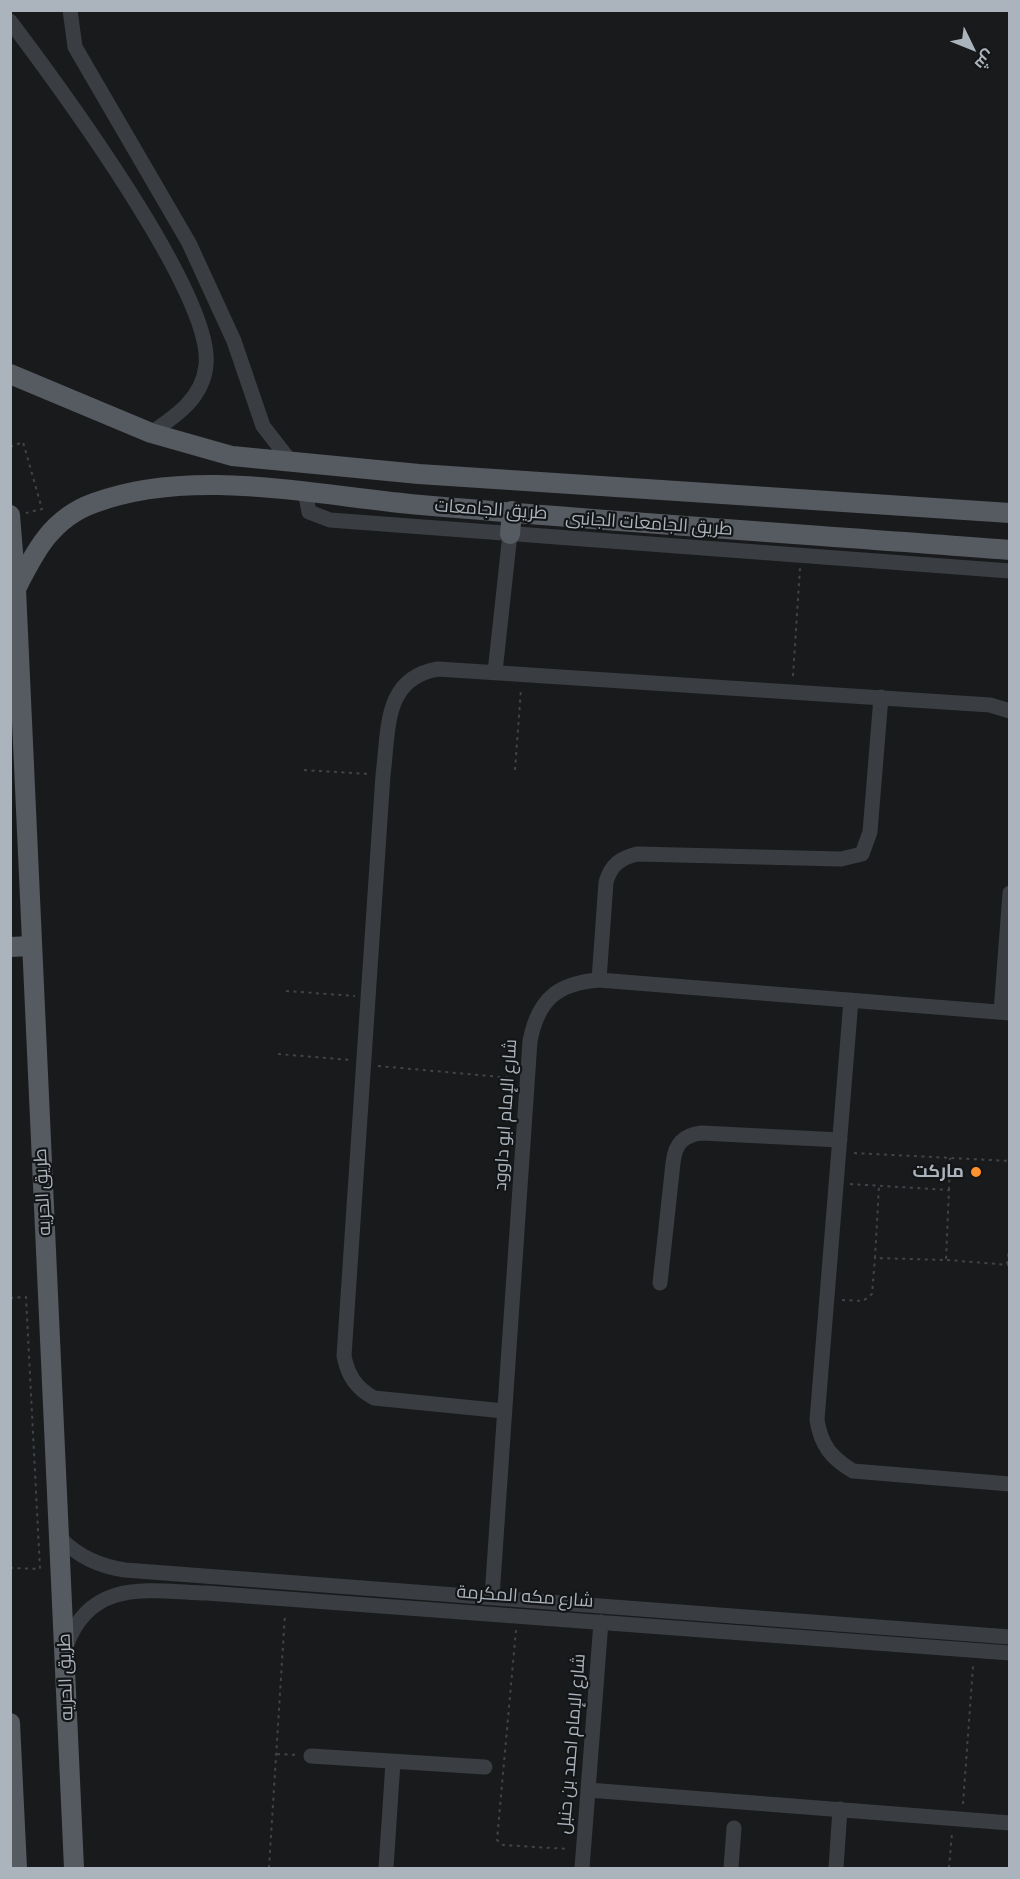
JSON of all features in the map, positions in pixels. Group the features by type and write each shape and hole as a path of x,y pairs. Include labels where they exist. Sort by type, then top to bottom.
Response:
{"main road":[{"name":"طريق الجامعات","path":"10,374 152,434 232,456 627,489 1010,513"},
{"path":"300,463 305,491"},
{"name":"طريق الجامعات","path":"16,589 38,546 53,528 71,513 92,503 119,495 166,488 211,486 305,491 420,505 1010,550"},
{"path":"510,534 512,511"},
{"name":"طريق الحريه","path":"11,516 74,1869"},
{"path":"10,947 31,946"},
{"path":"10,1724 17,1869"}],"street":[{"path":"70,10 75,47 189,243 234,341 263,426 300,463"},
{"path":"10,21 87,126 166,254 201,331 206,347 207,364 196,396 152,434"},
{"path":"166,254 189,243"},
{"name":"طريق الجامعات الجانبى","path":"305,491 309,512 322,518 1010,571"},
{"path":"495,672 510,534"},
{"path":"504,1411 374,1398 357,1387 346,1369 344,1356 370,997 383,775 394,702 399,689 410,678 423,671 438,669 990,705 1010,711"},
{"path":"599,980 606,882 609,871 626,856 637,854 841,859 862,854 870,832 881,697"},
{"path":"1005,1013 1010,893"},
{"name":"شارع الإمام ابو داوود","path":"492,1597 527,1080 534,1021 544,1003 560,989 569,985 579,981 599,980 1005,1013"},
{"path":"851,1000 817,1420 820,1436 827,1451 838,1462 853,1470 869,1474 1010,1484"},
{"path":"660,1283 675,1149 682,1140 702,1133 839,1146"},
{"name":"شارع مكه المكرمة","path":"60,1538 83,1557 110,1568 1010,1637"},
{"path":"207,1576 207,1593"},
{"name":"شارع مكه المكرمة","path":"64,1649 78,1620 89,1609 117,1593 132,1590 207,1593 1010,1653"},
{"path":"763,1635 764,1618"},
{"name":"شارع الإمام احمد بن حنبل","path":"582,1869 601,1622"},
{"path":"311,1756 485,1767"},
{"path":"386,1869 393,1761"},
{"path":"588,1790 1010,1823"},
{"path":"836,1869 840,1809"},
{"path":"731,1869 734,1828"}],"path":[{"path":"10,447 23,442 42,509 11,516"},
{"path":"792,691 801,555"},
{"path":"515,770 522,674"},
{"path":"304,770 383,775"},
{"path":"286,991 370,997"},
{"path":"278,1054 527,1080"},
{"path":"839,1146 950,1158 1010,1161"},
{"path":"946,1260 950,1158"},
{"path":"836,1184 949,1190"},
{"path":"827,1299 863,1302 868,1299 873,1289 879,1186"},
{"path":"875,1258 1009,1265 1010,1243"},
{"path":"10,1298 26,1297 40,1569"},
{"path":"10,1568 61,1569"},
{"path":"269,1869 286,1599"},
{"path":"517,1616 496,1840 503,1845 583,1850"},
{"path":"949,1869 957,1818 974,1651"},
{"path":"277,1754 311,1756"}],"place":[{"name":"ماركت","path":"976,1172"}]}
